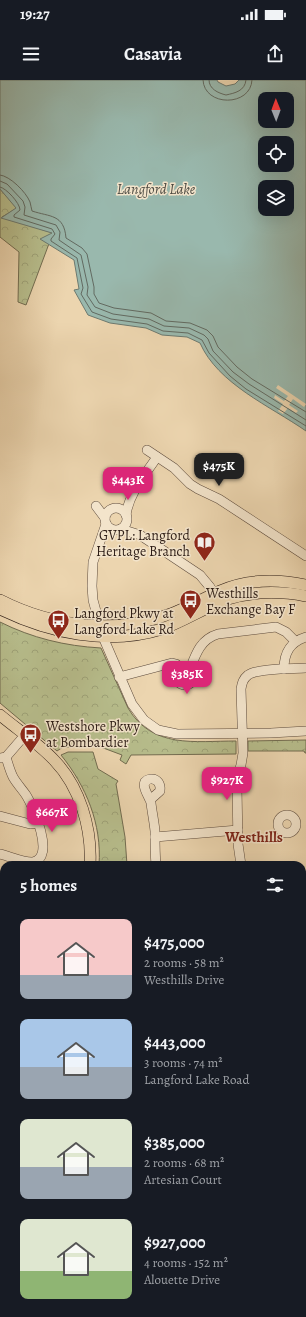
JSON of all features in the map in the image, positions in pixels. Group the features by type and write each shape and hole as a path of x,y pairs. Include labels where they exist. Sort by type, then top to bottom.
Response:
{"main road":[{"path":"0,610 43,627 70,633 122,636 160,629 179,622 217,598 243,584 260,581 279,581 306,585"},
{"path":"0,600 53,620 82,625 99,626 130,624 154,619 217,598 269,592 306,596"},
{"path":"0,715 45,760 68,790 79,820 83,837 83,861"},
{"path":"0,723 23,737 55,761 68,778 75,790 84,815 89,843 90,861"}],"street":[{"path":"147,450 174,468 198,490 219,499 306,556"},
{"path":"157,457 134,491 122,505 107,513 100,544 93,562 92,586 99,626 119,676 135,710 144,720 158,730 177,734 242,734 306,731"},
{"path":"100,544 122,524 134,491"},
{"path":"96,506 122,510 122,524 109,528 96,506"},
{"path":"122,524 200,575 209,585 217,598"},
{"path":"119,676 172,663 185,669 200,646 206,640 218,634 276,627 286,632 295,641"},
{"path":"284,669 286,652 295,641 306,637"},
{"path":"240,861 237,781 242,758 241,689 244,680 248,675 254,673 306,668"},
{"path":"23,737 3,758 13,777 28,799 38,824 43,846 44,860 35,861"},
{"path":"150,800 155,837 156,861"},
{"path":"0,816 30,824 38,824"},
{"path":"296,824 306,826"},
{"path":"155,837 238,830"},
{"path":"0,854 28,861"}],"green space":[{"path":"0,189 17,208 2,217 53,233 26,305 18,302 19,252 0,237"},
{"path":"0,622 37,637 62,643 101,648 128,708 138,721 149,730 176,740 205,742 236,741 236,754 131,755 126,764 120,760 122,755 98,746 63,747 57,751 0,703"},
{"path":"306,740 306,753 304,751 248,751 248,741"},
{"path":"68,752 93,752 98,769 118,781 116,784 125,837 127,861 99,861 98,835 90,806 78,780 61,755"}],"water":[{"name":"Langford Lake","path":"0,80 217,80 226,86 235,84 239,80 306,80 306,431 261,403 232,382 219,371 208,358 200,343 187,337 162,335 146,328 110,323 88,315 74,290 79,289 74,260 40,239 52,233 1,218 16,208 0,189"}],"pier":[{"path":"278,385 306,404 304,407 293,399 289,405 298,411 296,413 288,408 283,414 278,411 283,404 274,398 275,395 284,401 288,396 276,388"}],"place":[{"name":"GVPL: Langford Heritage Branch","path":"205,562"},
{"name":"Westhills Exchange Bay F","path":"191,620"},
{"name":"Langford Pkwy at Langford Lake Rd","path":"58,640"},
{"name":"Westshore Pkwy at Bombardier","path":"30,754"}],"district":[{"name":"Westhills","path":"254,837"}]}
